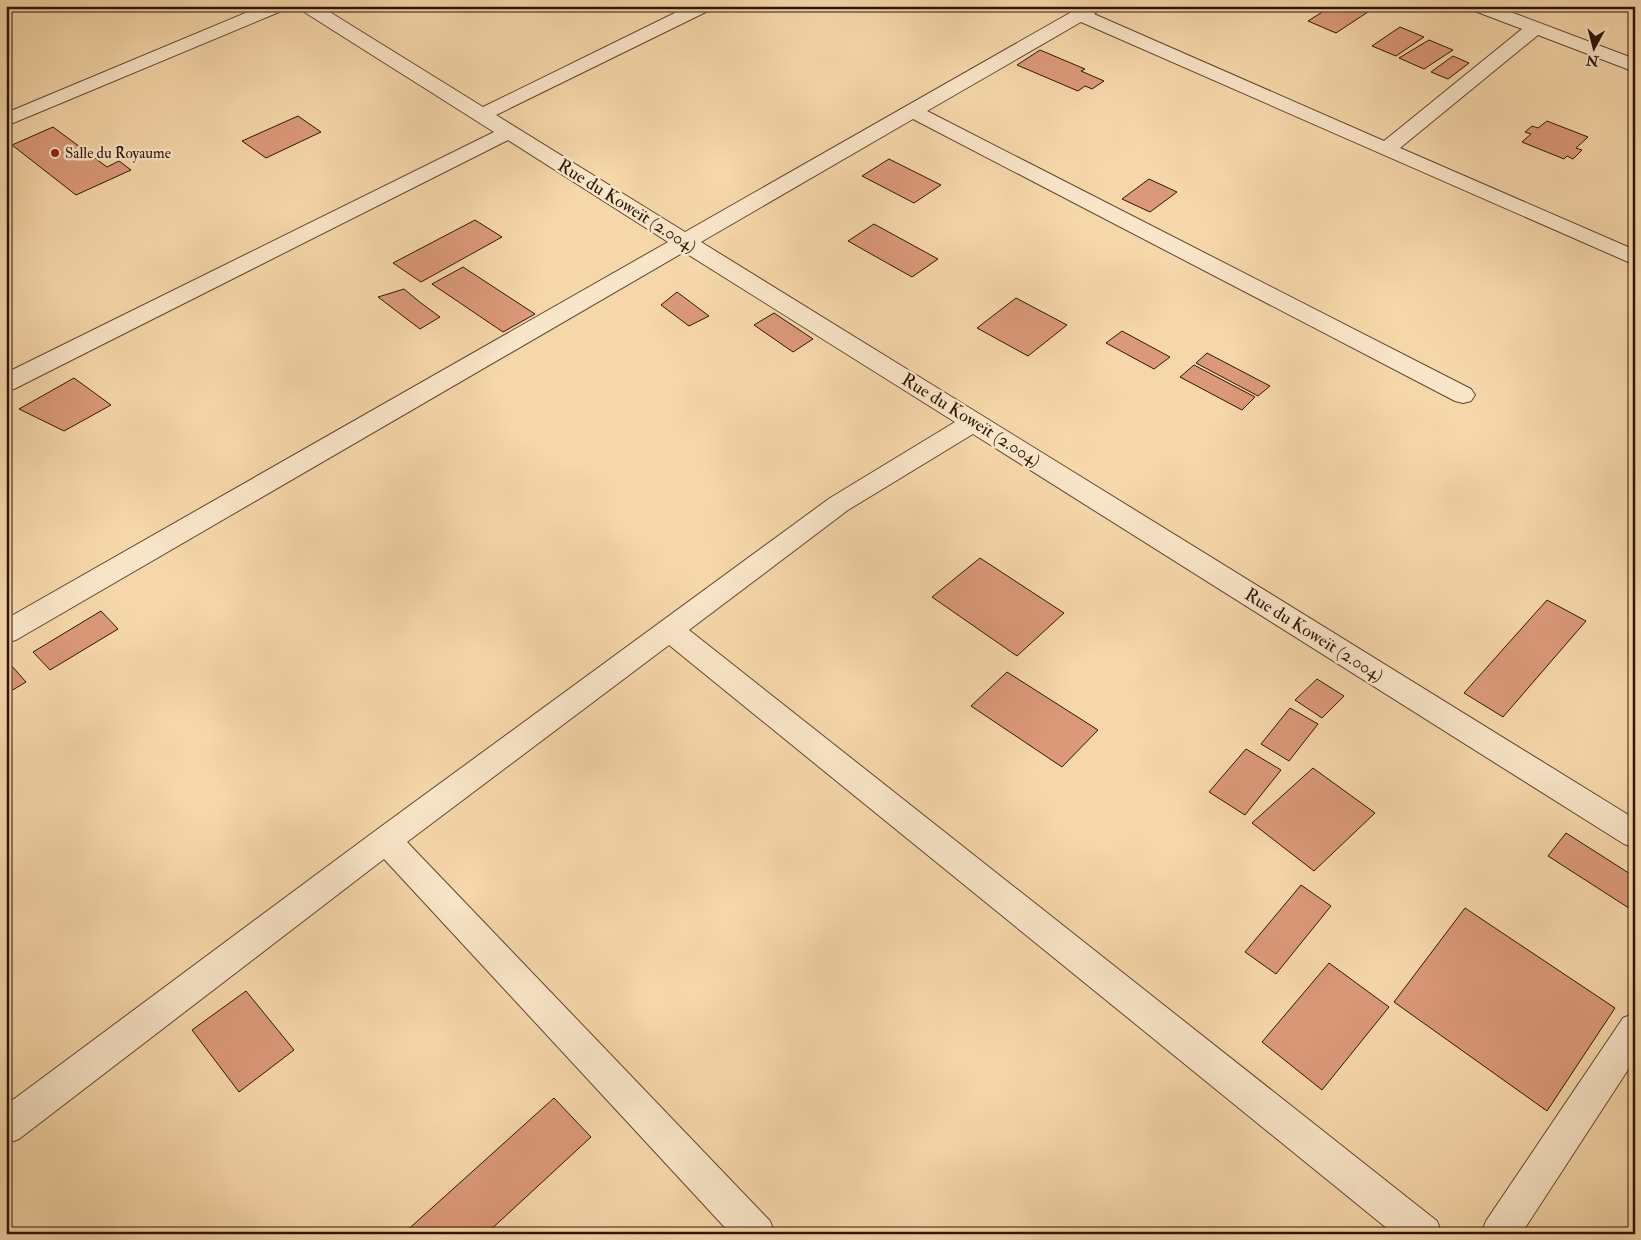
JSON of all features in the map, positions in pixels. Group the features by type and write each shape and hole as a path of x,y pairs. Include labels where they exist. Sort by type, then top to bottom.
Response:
{"street":[{"path":"6,120 278,6"},
{"name":"Rue du Koweït (2.004)","path":"307,6 1635,835"},
{"path":"481,115 704,6"},
{"path":"1478,6 1635,66"},
{"path":"6,632 1087,10 1386,149 1635,258"},
{"path":"1386,149 1535,28"},
{"path":"912,111 1463,395"},
{"path":"6,383 509,132"},
{"path":"6,1127 386,840 839,504 974,422"},
{"path":"670,631 1424,1234"},
{"path":"386,840 757,1234"},
{"path":"1499,1234 1635,1030"}],"building":[{"path":"1332,6 1377,6 1336,33 1308,21"},
{"path":"1400,27 1424,37 1396,56 1372,46"},
{"path":"1429,40 1453,50 1424,69 1399,58"},
{"path":"1040,50 1085,69 1081,71 1104,81 1092,89 1085,86 1078,91 1017,65"},
{"path":"1453,56 1469,63 1448,79 1431,72"},
{"path":"298,116 321,132 266,158 242,141"},
{"path":"1547,121 1588,137 1576,148 1582,150 1573,159 1567,156 1564,159 1522,142 1531,134 1525,132 1532,126 1538,128"},
{"name":"Salle du Royaume","path":"53,127 107,167 119,161 131,170 76,195 12,145"},
{"path":"889,159 941,185 914,203 862,176"},
{"path":"1149,179 1177,192 1150,212 1122,199"},
{"path":"475,220 502,237 421,282 393,263"},
{"path":"874,224 938,259 912,277 848,241"},
{"path":"463,267 535,314 503,332 432,284"},
{"path":"404,289 440,317 420,329 378,297"},
{"path":"677,292 709,316 689,326 661,305"},
{"path":"1016,298 1067,325 1028,356 977,328"},
{"path":"774,313 813,339 793,352 754,325"},
{"path":"1122,331 1170,357 1154,369 1106,343"},
{"path":"1207,353 1270,386 1258,396 1196,363"},
{"path":"1194,365 1255,397 1242,410 1180,377"},
{"path":"74,378 111,405 64,431 19,409"},
{"path":"980,558 1064,613 1017,656 932,597"},
{"path":"1547,600 1586,621 1503,717 1464,693"},
{"path":"101,611 118,629 50,670 33,652"},
{"path":"10,664 26,682 6,694 6,667"},
{"path":"1007,672 1098,730 1062,767 971,706"},
{"path":"1317,679 1344,696 1322,718 1295,700"},
{"path":"1290,708 1318,724 1289,761 1261,744"},
{"path":"1246,749 1281,770 1245,815 1209,792"},
{"path":"1313,768 1375,813 1314,871 1252,823"},
{"path":"1566,833 1635,877 1635,912 1548,856"},
{"path":"1301,885 1331,906 1276,974 1245,952"},
{"path":"1465,908 1615,1008 1547,1111 1394,1002"},
{"path":"1329,963 1389,1007 1322,1090 1262,1042"},
{"path":"246,991 294,1050 239,1092 192,1030"},
{"path":"554,1098 591,1137 486,1234 403,1234"}],"place":[{"name":"Salle du Royaume","path":"55,153"}]}
